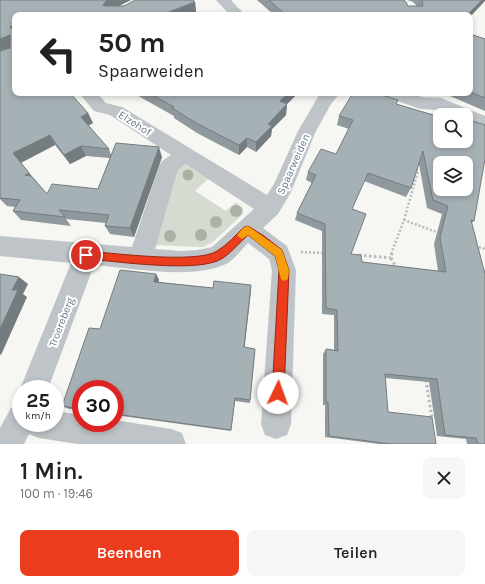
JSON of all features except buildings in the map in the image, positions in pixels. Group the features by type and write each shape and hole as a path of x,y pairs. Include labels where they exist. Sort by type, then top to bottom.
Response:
{"street":[{"path":"222,0 235,12"},
{"name":"Elzehof","path":"91,96 100,107 116,111 270,208"},
{"name":"Spaarweiden","path":"0,246 86,255 181,262 210,259 219,256 270,208 283,188 307,131 329,96"},
{"path":"400,96 420,103 441,104 485,123"},
{"path":"140,259 169,166 184,155"},
{"path":"248,230 279,254 284,270 276,424"},
{"name":"Troereberg","path":"37,380 86,255"},
{"path":"64,430 171,444"}],"path":[{"path":"390,258 404,220 418,172 414,168"},
{"path":"404,220 445,235"},
{"path":"472,245 485,249"},
{"path":"279,254 305,251 327,253"},
{"path":"356,255 390,258 396,266 398,273"},
{"path":"424,373 432,420"}],"shaded area":[{"path":"181,162 208,179 195,191 226,211 236,202 243,208 243,214 213,242 203,247 151,245 152,237 160,231 177,174 173,169"}],"slow traffic":[{"path":"242,235 248,230 279,254 284,270 284,276"}],"route":[{"path":"86,255 181,262 198,261 219,256 248,230 260,238 279,254 284,270 278,393"}]}
